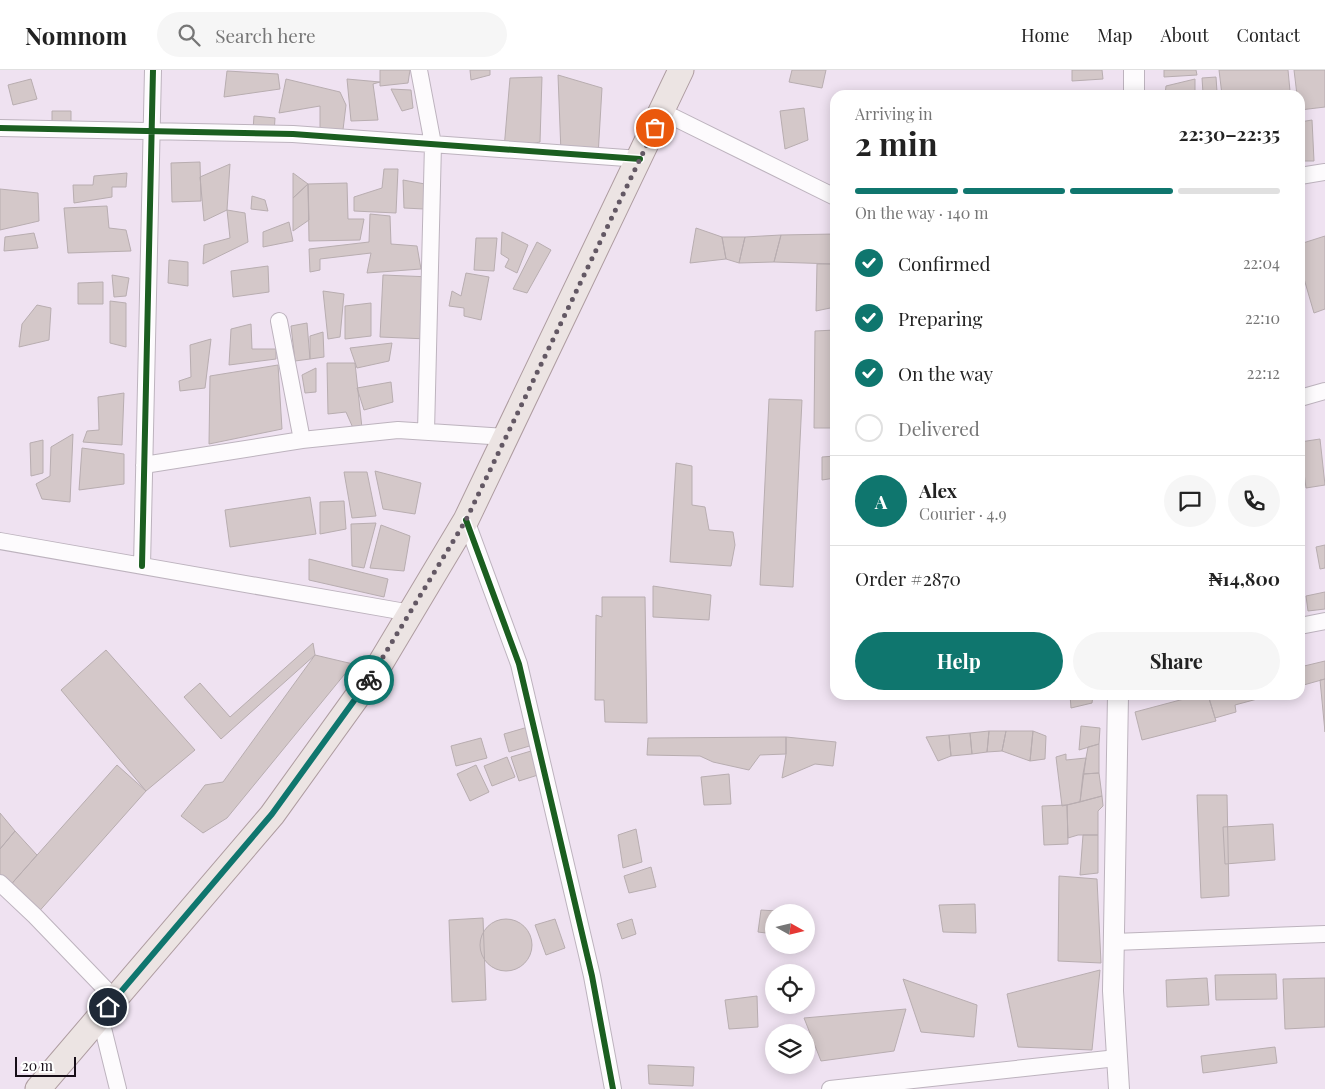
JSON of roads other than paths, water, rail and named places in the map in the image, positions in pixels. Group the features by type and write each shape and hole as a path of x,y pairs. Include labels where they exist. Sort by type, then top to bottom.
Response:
{"main road":[{"path":"38,1089 272,814 377,669 466,520 681,70"}],"street":[{"path":"142,566 153,70"},
{"path":"419,70 433,144 426,432"},
{"path":"1134,70 1134,90"},
{"path":"662,112 830,195"},
{"path":"0,128 292,134 640,159"},
{"path":"1305,175 1325,172"},
{"path":"279,321 302,440"},
{"path":"1305,397 1325,391"},
{"path":"144,465 302,440 398,430 506,437"},
{"path":"466,520 519,664 592,976 613,1089"},
{"path":"0,541 411,613"},
{"path":"1305,625 1325,621"},
{"path":"1118,700 1113,991 1119,1089"},
{"path":"0,883 36,916 108,1007 118,1089"},
{"path":"1114,942 1325,934"},
{"path":"830,1089 1117,1058"}]}
